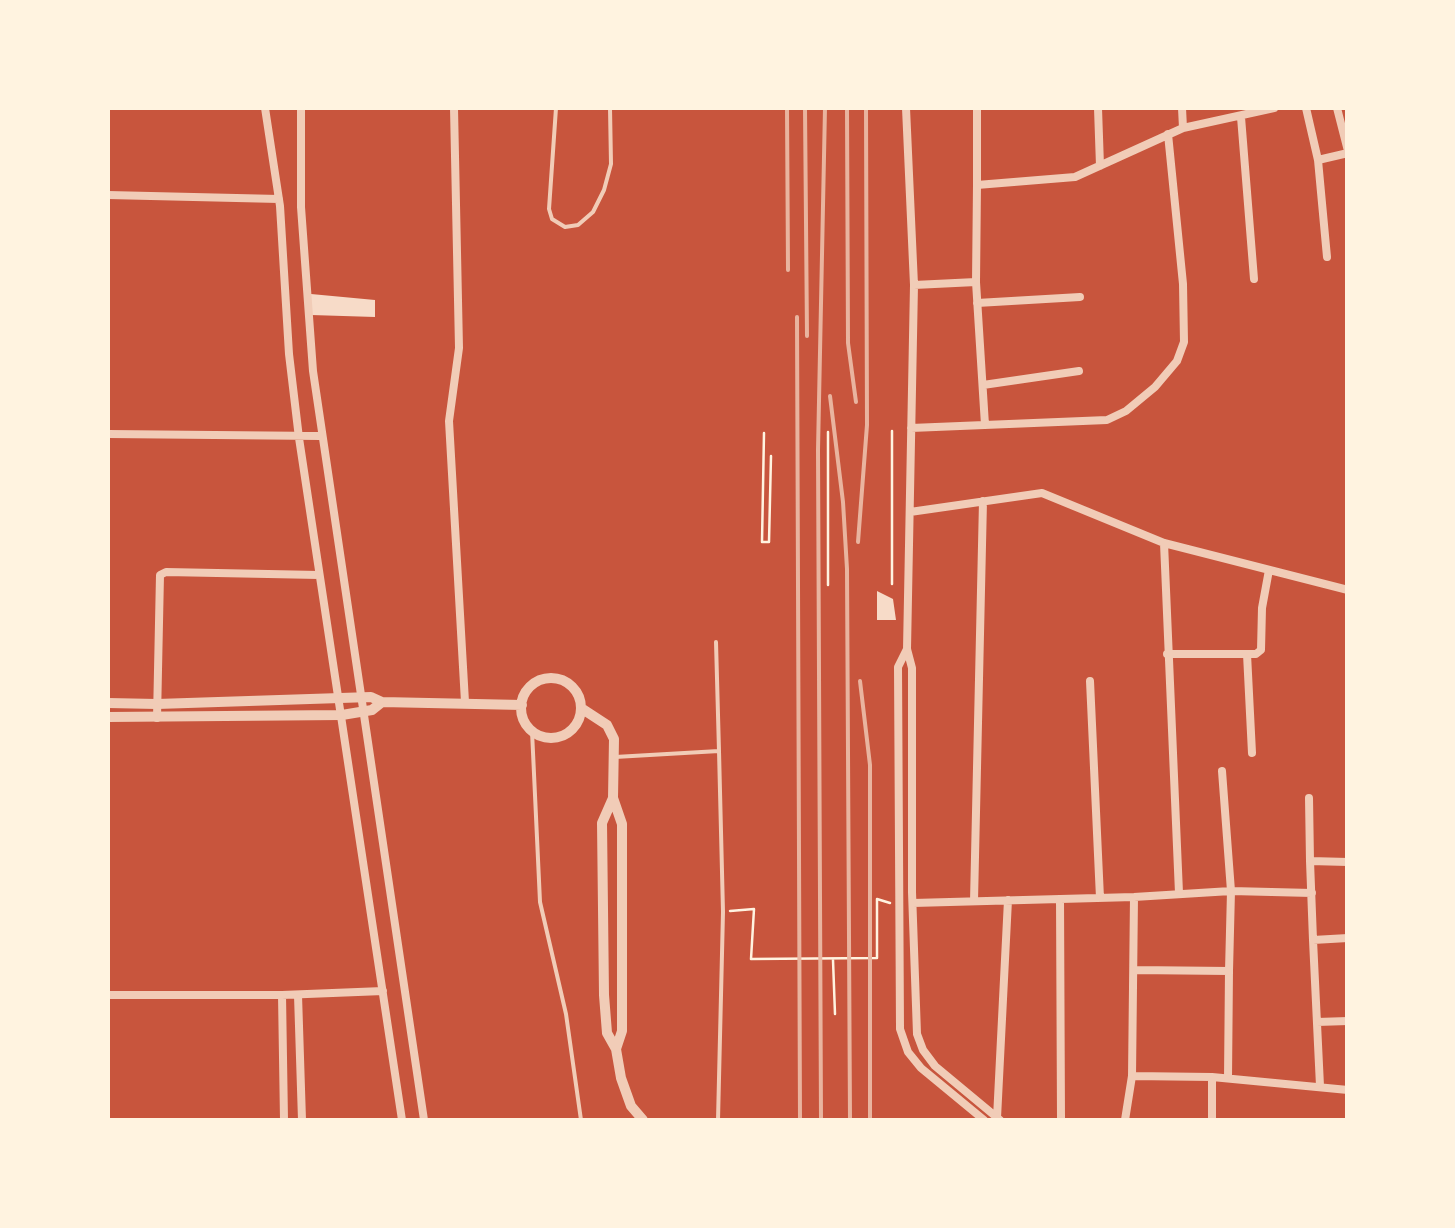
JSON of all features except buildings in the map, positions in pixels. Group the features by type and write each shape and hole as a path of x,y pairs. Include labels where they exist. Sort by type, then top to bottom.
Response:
{"street":[{"path":"265,108 279,202 299,438 402,1120"},
{"path":"302,108 304,279 321,436 424,1120"},
{"path":"454,108 459,348 449,420 465,702"},
{"path":"906,108 914,286 907,648 912,668 916,1021 922,1050 935,1066 998,1119"},
{"path":"977,108 976,282 986,425"},
{"path":"1098,108 1100,166"},
{"path":"1182,108 1183,128"},
{"path":"977,185 1076,177 1183,128 1275,108"},
{"path":"1306,108 1318,160 1328,256"},
{"path":"1318,160 1348,152 1337,108"},
{"path":"1241,117 1254,280"},
{"path":"912,428 1107,420 1140,399 1178,361 1184,342 1183,284 1168,134"},
{"path":"108,195 279,202 301,207"},
{"path":"914,286 976,282"},
{"path":"977,302 1080,297"},
{"path":"983,385 1079,371"},
{"path":"108,434 321,436"},
{"path":"910,512 1042,492 1164,543 1348,590"},
{"path":"974,901 982,501"},
{"path":"1164,543 1179,893"},
{"path":"1167,654 1247,654 1261,650 1262,608 1269,570"},
{"path":"158,718 160,574 319,575"},
{"path":"907,648 898,667 900,1029 908,1052 921,1068 984,1120"},
{"path":"1247,654 1252,753"},
{"path":"581,708 575,726 560,737 540,736 526,724 522,705 530,687 548,678 567,683 575,690 581,708 607,726 614,739 613,798 622,824 622,1031 616,1048"},
{"path":"1090,681 1100,898"},
{"path":"108,703 360,697 382,702 522,705"},
{"path":"108,717 342,715 362,712 382,702"},
{"path":"1222,771 1231,891 1228,1078"},
{"path":"613,798 602,823 604,996 608,1033 616,1048 631,1106 644,1120"},
{"path":"1309,798 1320,1086"},
{"path":"1310,861 1348,862"},
{"path":"913,903 1231,891 1312,894"},
{"path":"1125,1120 1132,1076 1134,897"},
{"path":"1060,899 1061,1120"},
{"path":"998,1119 1008,900"},
{"path":"1313,940 1348,938"},
{"path":"1134,970 1229,970"},
{"path":"108,994 382,992"},
{"path":"298,994 302,1120"},
{"path":"282,995 284,1120"},
{"path":"1316,1022 1348,1022"},
{"path":"1132,1076 1228,1078 1348,1090"},
{"path":"1212,1077 1212,1120"}],"lane":[{"path":"556,108 549,209 552,219 565,227 578,225 593,212 604,190 610,164 610,108"},
{"path":"716,642 723,912 718,1120"},
{"path":"532,731 540,902 566,1014 582,1120"},
{"path":"614,756 719,751"}],"path":[{"path":"892,431 892,584"},
{"path":"828,432 828,585"},
{"path":"764,433 762,542 769,542 771,456"},
{"path":"723,912 754,908 751,959 877,958 877,900 897,904"},
{"path":"833,959 835,1014"}],"railway":[{"path":"787,108 788,270"},
{"path":"805,108 807,336"},
{"path":"821,1120 818,450 825,108"},
{"path":"847,108 848,343 856,402"},
{"path":"858,542 867,425 866,108"},
{"path":"797,317 800,1120"},
{"path":"830,396 847,569 850,1120"},
{"path":"860,681 870,765 870,1120"}]}
